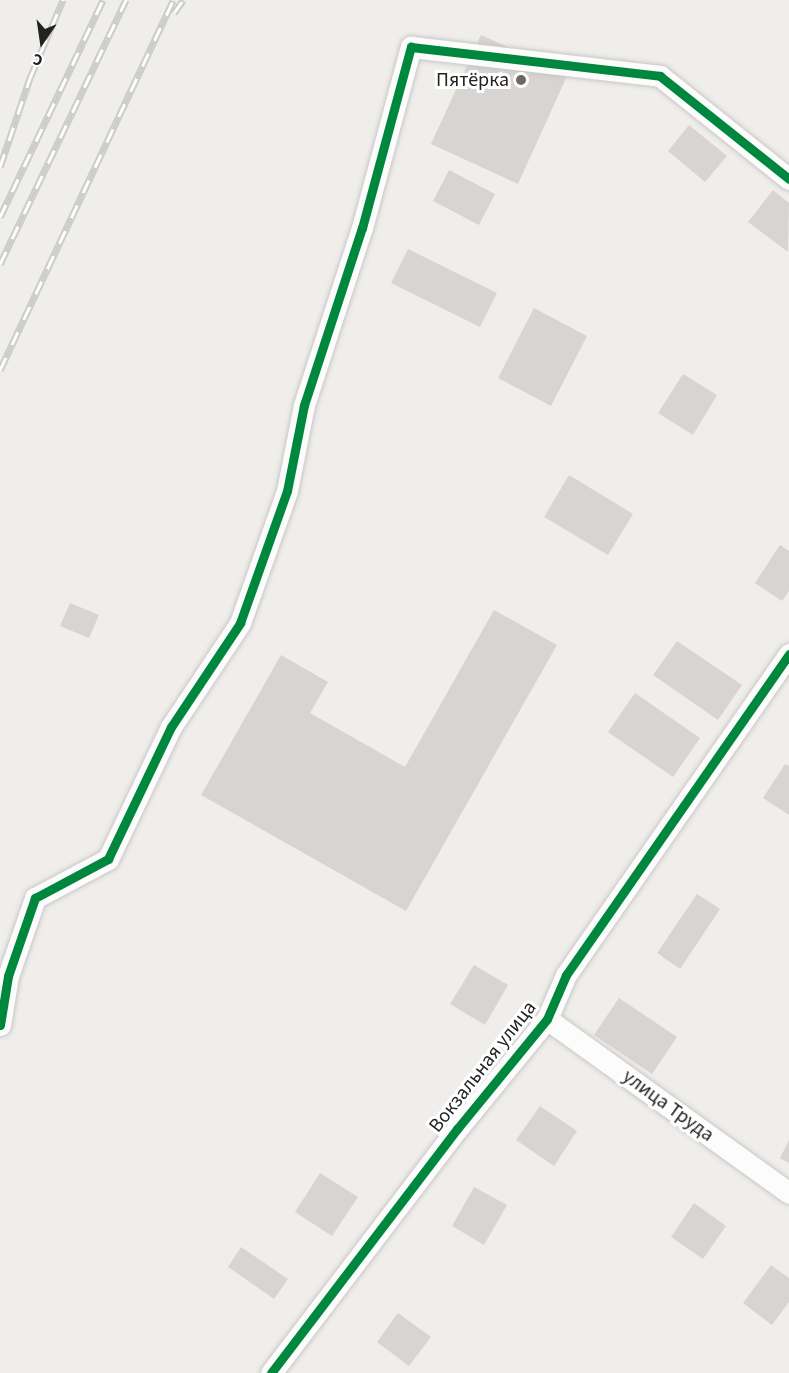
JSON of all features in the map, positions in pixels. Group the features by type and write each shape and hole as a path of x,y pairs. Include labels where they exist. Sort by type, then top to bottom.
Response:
{"street":[{"path":"0,1025 8,976 35,898 108,859 171,727 240,623 287,491 304,405 362,228 411,47 660,76 789,179"},
{"name":"Вокзальная улица","path":"271,1373 457,1129 547,1019 566,975 789,654"},
{"name":"улица Труда","path":"547,1019 789,1193"}],"building":[{"path":"481,35 568,74 518,184 431,144"},
{"path":"689,125 727,156 705,182 668,151"},
{"path":"449,170 495,194 479,225 433,201"},
{"path":"773,190 789,203 788,252 748,222"},
{"path":"408,249 497,293 480,327 391,283"},
{"path":"534,308 587,336 551,406 498,378"},
{"path":"683,374 717,395 693,435 658,413"},
{"path":"569,475 633,514 608,555 544,517"},
{"path":"780,545 789,551 789,591 782,601 755,583"},
{"path":"70,603 99,615 89,638 60,626"},
{"path":"494,610 557,645 406,911 201,795 281,655 328,682 310,713 405,767"},
{"path":"677,641 742,685 718,720 653,675"},
{"path":"635,693 700,738 673,777 608,732"},
{"path":"785,764 789,766 789,815 763,798"},
{"path":"697,894 720,909 680,969 657,953"},
{"path":"474,965 508,985 485,1025 450,1004"},
{"path":"619,998 677,1037 652,1074 594,1035"},
{"path":"540,1106 577,1131 554,1166 516,1140"},
{"path":"789,1140 789,1163 780,1158"},
{"path":"320,1173 358,1197 332,1236 295,1212"},
{"path":"474,1187 507,1205 484,1245 452,1226"},
{"path":"694,1203 726,1226 703,1259 671,1237"},
{"path":"241,1247 288,1279 274,1299 228,1267"},
{"path":"771,1265 789,1278 789,1302 772,1325 743,1303"},
{"path":"398,1313 431,1337 409,1366 377,1342"}],"railway":[{"path":"0,167 30,78 63,0"},
{"path":"0,217 103,0"},
{"path":"0,264 126,0"},
{"path":"0,370 173,0"},
{"path":"174,13 183,0"}],"cycle path":[{"path":"0,1025 8,976 35,898 108,859 171,727 240,623 287,491 304,405 362,228 411,47 660,76 789,179"},
{"path":"271,1373 457,1129 547,1019 566,975 789,654"}],"place":[{"name":"Пятёрка","path":"521,80"}]}
